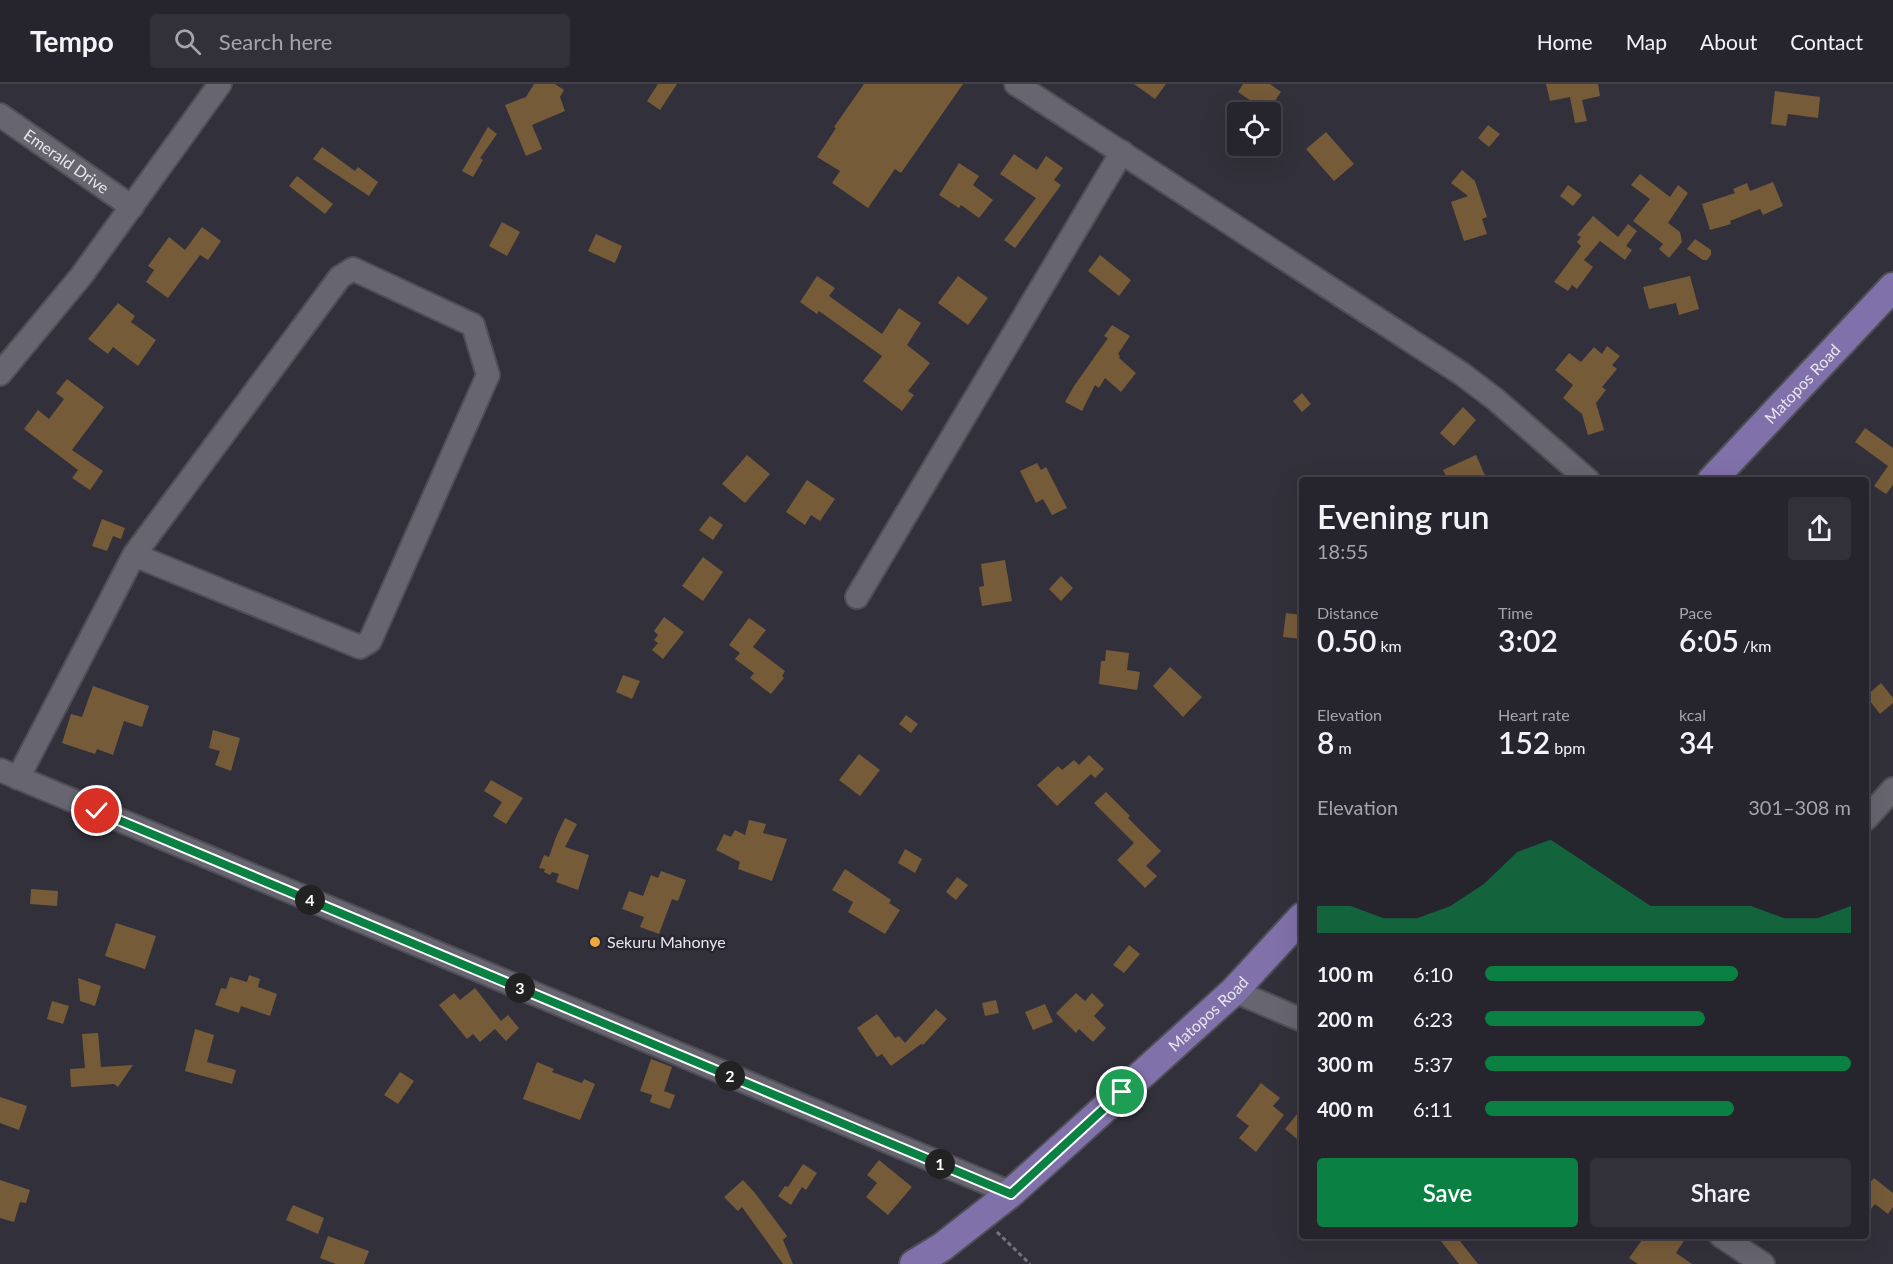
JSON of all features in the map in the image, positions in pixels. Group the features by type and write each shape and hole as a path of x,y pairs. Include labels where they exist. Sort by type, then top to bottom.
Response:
{"main road":[{"name":"Matopos Road","path":"1715,477 1893,287"},
{"name":"Matopos Road","path":"914,1264 942,1247 1011,1194 1234,991 1299,920"}],"street":[{"path":"0,374 82,275 220,84"},
{"path":"1016,84 1462,374 1496,399 1585,477"},
{"name":"Emerald Drive","path":"0,115 132,207"},
{"path":"857,597 1122,152"},
{"path":"134,555 360,647 370,640 488,375 473,325 353,269 340,277 134,555 9,774 1011,1194"},
{"path":"1869,816 1893,789"},
{"path":"1234,991 1299,1019"},
{"path":"1726,1239 1763,1264"}],"path":[{"path":"981,1217 1030,1264"}],"building":[{"path":"534,84 555,84 564,90 560,97 565,111 532,125 542,149 526,156 505,105 526,97"},
{"path":"658,84 677,84 660,110 647,101"},
{"path":"864,84 963,84 901,173 895,169 868,208 832,183 840,171 817,157 836,128 834,127"},
{"path":"1134,84 1166,84 1155,99"},
{"path":"1243,84 1270,84 1281,92 1274,102 1252,102 1238,92"},
{"path":"1546,84 1598,84 1600,96 1582,100 1587,121 1575,123 1570,97 1550,101"},
{"path":"1775,91 1820,97 1818,118 1788,114 1786,126 1771,124"},
{"path":"1488,125 1500,134 1489,147 1478,138"},
{"path":"488,127 497,134 480,158 483,160 473,177 462,171"},
{"path":"1326,132 1354,164 1334,181 1306,149"},
{"path":"322,147 355,171 358,167 378,182 369,196 313,159"},
{"path":"1014,154 1037,170 1046,156 1063,168 1054,180 1061,185 1015,248 1004,240 1036,198 1000,174"},
{"path":"959,163 979,176 973,185 993,200 979,218 961,205 959,208 939,195"},
{"path":"1462,170 1475,181 1487,217 1482,219 1487,234 1464,241 1451,202 1468,196 1451,183"},
{"path":"1640,174 1670,197 1678,185 1688,193 1668,223 1680,232 1682,242 1669,258 1659,249 1663,244 1633,221 1650,199 1631,185"},
{"path":"297,176 333,204 325,214 289,186"},
{"path":"1773,182 1783,206 1763,215 1760,209 1730,221 1731,224 1710,230 1702,204 1735,193 1733,189 1747,183 1750,191"},
{"path":"1568,185 1582,195 1573,206 1560,196"},
{"path":"1593,216 1618,237 1628,224 1637,231 1626,246 1632,250 1625,260 1600,241 1584,260 1593,267 1577,289 1572,285 1568,291 1554,282 1581,246 1577,242 1581,237 1577,235"},
{"path":"502,222 520,232 507,256 489,246"},
{"path":"202,227 221,241 208,260 200,255 168,298 146,282 154,270 148,266 169,237 185,250"},
{"path":"596,234 622,246 615,263 588,251"},
{"path":"1695,239 1711,250 1711,255 1707,260 1703,260 1687,249"},
{"path":"1100,255 1131,280 1119,296 1088,271"},
{"path":"817,276 835,288 829,296 882,334 899,308 921,323 907,345 930,363 908,391 914,395 902,411 863,381 882,356 819,311 817,314 800,302"},
{"path":"958,276 988,298 968,325 938,303"},
{"path":"1690,276 1699,309 1679,315 1676,303 1649,309 1643,287"},
{"path":"118,303 135,316 131,322 156,340 138,366 113,347 108,354 88,339"},
{"path":"1112,325 1130,336 1118,354 1119,358 1136,373 1121,392 1105,378 1099,388 1095,385 1082,411 1065,402 1108,338 1104,336"},
{"path":"1607,346 1620,356 1612,365 1617,369 1602,387 1606,390 1596,403 1604,430 1588,435 1582,414 1563,398 1573,385 1555,370 1569,353 1581,362 1594,347 1602,354"},
{"path":"67,379 104,407 72,450 103,471 90,490 72,478 78,470 24,429 38,410 49,419 64,399 56,393"},
{"path":"1302,393 1311,404 1302,412 1293,401"},
{"path":"1463,407 1476,420 1454,446 1440,433"},
{"path":"1865,428 1893,448 1893,485 1886,494 1874,486 1888,466 1855,442"},
{"path":"747,455 770,474 745,503 722,484"},
{"path":"1476,455 1486,477 1446,477 1443,470"},
{"path":"1037,463 1041,470 1046,467 1067,508 1052,515 1043,499 1036,503 1020,471"},
{"path":"807,480 835,499 820,521 811,515 805,525 786,512"},
{"path":"710,516 723,525 713,540 699,530"},
{"path":"102,519 125,528 121,539 113,536 107,551 92,546"},
{"path":"703,557 723,572 703,601 682,586"},
{"path":"1005,560 1012,601 982,606 979,587 984,586 981,564"},
{"path":"1061,576 1073,588 1061,601 1049,589"},
{"path":"1286,613 1299,615 1299,639 1283,637"},
{"path":"664,617 684,632 663,659 652,650 658,643 654,640 658,635 654,631"},
{"path":"749,618 766,630 753,647 785,671 782,676 784,678 771,694 750,678 754,673 735,659 740,653 729,645"},
{"path":"1106,650 1129,653 1127,670 1140,672 1137,690 1099,684 1101,661 1105,661"},
{"path":"1170,667 1202,697 1183,717 1153,686"},
{"path":"623,675 640,681 632,699 616,692"},
{"path":"1881,683 1893,698 1893,703 1880,714 1869,700 1869,693"},
{"path":"93,686 149,706 142,727 124,721 113,755 97,749 95,754 62,743 71,714 82,717"},
{"path":"906,715 918,724 911,733 899,724"},
{"path":"213,730 240,738 231,771 215,765 220,751 209,748"},
{"path":"859,754 880,770 860,796 839,780"},
{"path":"1089,755 1104,769 1095,778 1091,774 1057,806 1037,785 1058,766 1062,770 1074,760 1079,765"},
{"path":"491,780 523,798 506,824 493,816 502,802 484,791"},
{"path":"1106,792 1161,851 1146,866 1157,876 1145,888 1117,860 1134,843 1094,803"},
{"path":"565,818 577,824 565,847 589,855 578,890 556,882 559,874 552,872 550,875 544,872 545,869 539,868 544,855 549,857"},
{"path":"749,820 766,824 763,833 787,839 772,881 738,869 740,862 716,850 724,834 731,837 735,830 745,835"},
{"path":"905,849 922,859 915,873 898,863"},
{"path":"845,869 891,900 889,903 900,910 885,934 848,912 853,902 832,890"},
{"path":"661,871 686,880 678,901 672,899 659,934 640,927 644,917 622,909 629,891 643,896 651,875 658,878"},
{"path":"957,877 968,885 956,900 946,892"},
{"path":"31,889 58,891 57,906 30,904"},
{"path":"116,923 156,936 145,969 105,956"},
{"path":"1129,945 1140,954 1124,973 1113,965"},
{"path":"249,975 260,979 258,987 277,994 270,1016 241,1006 239,1013 215,1005 221,988 226,989 230,977 247,982"},
{"path":"78,978 101,986 95,1006 80,1001"},
{"path":"475,988 501,1021 508,1015 519,1028 506,1041 495,1029 480,1042 473,1034 467,1039 439,1005 454,993 460,1000"},
{"path":"1076,993 1085,1001 1092,993 1104,1005 1094,1016 1106,1028 1093,1042 1079,1029 1076,1033 1056,1013"},
{"path":"996,1000 999,1013 985,1016 982,1003"},
{"path":"52,1001 69,1006 63,1024 47,1019"},
{"path":"1045,1004 1053,1022 1033,1030 1025,1012"},
{"path":"936,1009 947,1019 923,1045 921,1044 891,1066 882,1054 877,1057 857,1028 877,1014 895,1038 899,1036 905,1043"},
{"path":"195,1029 214,1035 207,1062 236,1070 232,1084 185,1071"},
{"path":"98,1033 101,1067 133,1065 118,1087 114,1084 71,1087 70,1069 85,1068 82,1034"},
{"path":"651,1059 672,1067 664,1091 675,1095 670,1109 650,1102 652,1095 640,1091"},
{"path":"537,1062 554,1069 552,1072 582,1083 584,1079 595,1084 580,1120 523,1099"},
{"path":"400,1072 414,1081 398,1104 384,1095"},
{"path":"1261,1083 1280,1098 1273,1106 1284,1115 1256,1152 1239,1138 1249,1126 1236,1116"},
{"path":"0,1097 27,1106 19,1130 0,1123"},
{"path":"1299,1112 1299,1141 1285,1129"},
{"path":"879,1160 912,1187 888,1215 866,1197 877,1183 867,1175"},
{"path":"803,1164 817,1173 806,1190 802,1187 791,1205 778,1196 785,1186 788,1187"},
{"path":"1874,1178 1893,1193 1893,1207 1888,1214 1875,1204 1869,1211 1869,1184"},
{"path":"0,1180 30,1190 26,1203 20,1202 14,1222 0,1218"},
{"path":"743,1180 787,1236 783,1240 793,1264 783,1264 742,1207 738,1211 724,1197"},
{"path":"293,1205 324,1218 318,1234 286,1220"},
{"path":"328,1236 369,1251 364,1264 336,1264 320,1258"},
{"path":"1439,1239 1458,1239 1478,1264 1459,1264"},
{"path":"1643,1239 1661,1241 1663,1239 1685,1239 1676,1253 1692,1264 1638,1264 1629,1258"}],"place":[{"name":"Sekuru Mahonye","path":"595,942"}],"route":[{"path":"97,811 1011,1194 1122,1092"}]}
